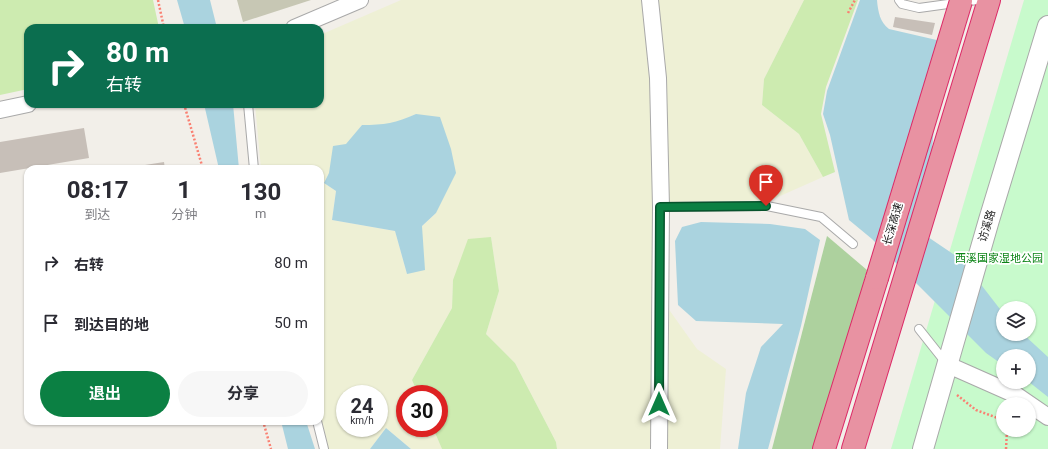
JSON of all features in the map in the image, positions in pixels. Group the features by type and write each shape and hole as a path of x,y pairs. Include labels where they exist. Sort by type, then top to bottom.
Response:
{"highway":[{"name":"长深高速","path":"824,449 877,278 967,0"},
{"path":"853,449 989,0"}],"street":[{"path":"303,24 360,0"},
{"path":"650,0 658,78 660,207 659,449"},
{"name":"访溪路","path":"923,449 956,330 1048,26"},
{"path":"0,110 24,105"},
{"path":"946,364 1016,396 1048,417"}],"lane":[{"path":"899,0 902,4 919,8 967,0"},
{"path":"248,108 254,165"},
{"path":"660,207 766,206 821,217 853,244"},
{"path":"919,329 946,364"},
{"path":"318,425 324,449"}],"path":[{"path":"158,0 163,24"},
{"path":"848,13 855,0"},
{"path":"185,108 202,165"},
{"path":"941,383 976,410 996,417"},
{"path":"264,425 271,449"},
{"path":"1006,437 1006,449"}],"shaded area":[{"path":"237,0 311,0 243,22"},
{"path":"401,0 642,0 652,80 656,217 653,449 557,449 556,442 515,363 486,334 499,291 491,237 453,280 452,308 412,380 414,385 396,385 396,436 388,430 388,385 336,385 336,437 379,437 370,449 328,449 322,425 324,425 324,183 324,165 261,165 255,108 324,108 324,33","holes":["416,114 436,213 422,226 407,274 395,231 332,220 336,191 324,183 346,145 362,125 396,123"]},
{"path":"656,0 804,0 764,79 762,105 799,134 823,177 771,200 666,202"},
{"path":"665,304 697,349 726,369 720,449 663,449"},
{"path":"397,437 437,437 442,449 411,449"}],"green space":[{"path":"0,0 153,0 158,24 24,24 24,90 0,95"},
{"path":"804,0 858,0 826,87 821,114 835,172 823,177 799,134 762,105 764,79"},
{"name":"西溪国家湿地公园","path":"1024,0 1048,0 1048,449 891,449"},
{"path":"827,236 867,270 818,449 772,449"},
{"path":"491,237 499,291 486,334 515,363 556,442 557,449 442,449 437,437 448,437 448,385 414,385 412,380 452,308 453,280 468,239"}],"water":[{"path":"177,0 210,0 216,24 184,24"},
{"path":"860,0 877,0 880,16 883,23 889,29 941,41 925,235 962,260 996,304 996,341 1031,341 1048,357 1048,397 1036,388 1036,349 996,349 996,360 986,353 872,239 849,220 830,135 823,114 827,91"},
{"path":"205,108 233,108 239,165 218,165"},
{"path":"416,114 440,117 451,149 456,173 436,213 422,226 425,270 407,274 395,231 332,220 336,191 324,183 329,173 333,146 346,144 362,125 390,123"},
{"path":"701,222 770,224 805,229 820,240 801,326 768,449 738,449 746,393 761,347 783,324 696,321 678,305 675,241 682,227"},
{"path":"282,425 307,425 315,449 288,449"},
{"path":"388,430 411,449 370,449 379,437 388,437"}],"building":[{"path":"895,17 935,23 932,35 893,27"},
{"path":"84,128 89,158 47,165 24,165 24,169 0,173 0,142"},
{"path":"164,162 164,165 145,165"}],"route":[{"path":"659,404 660,207 766,206"}]}
